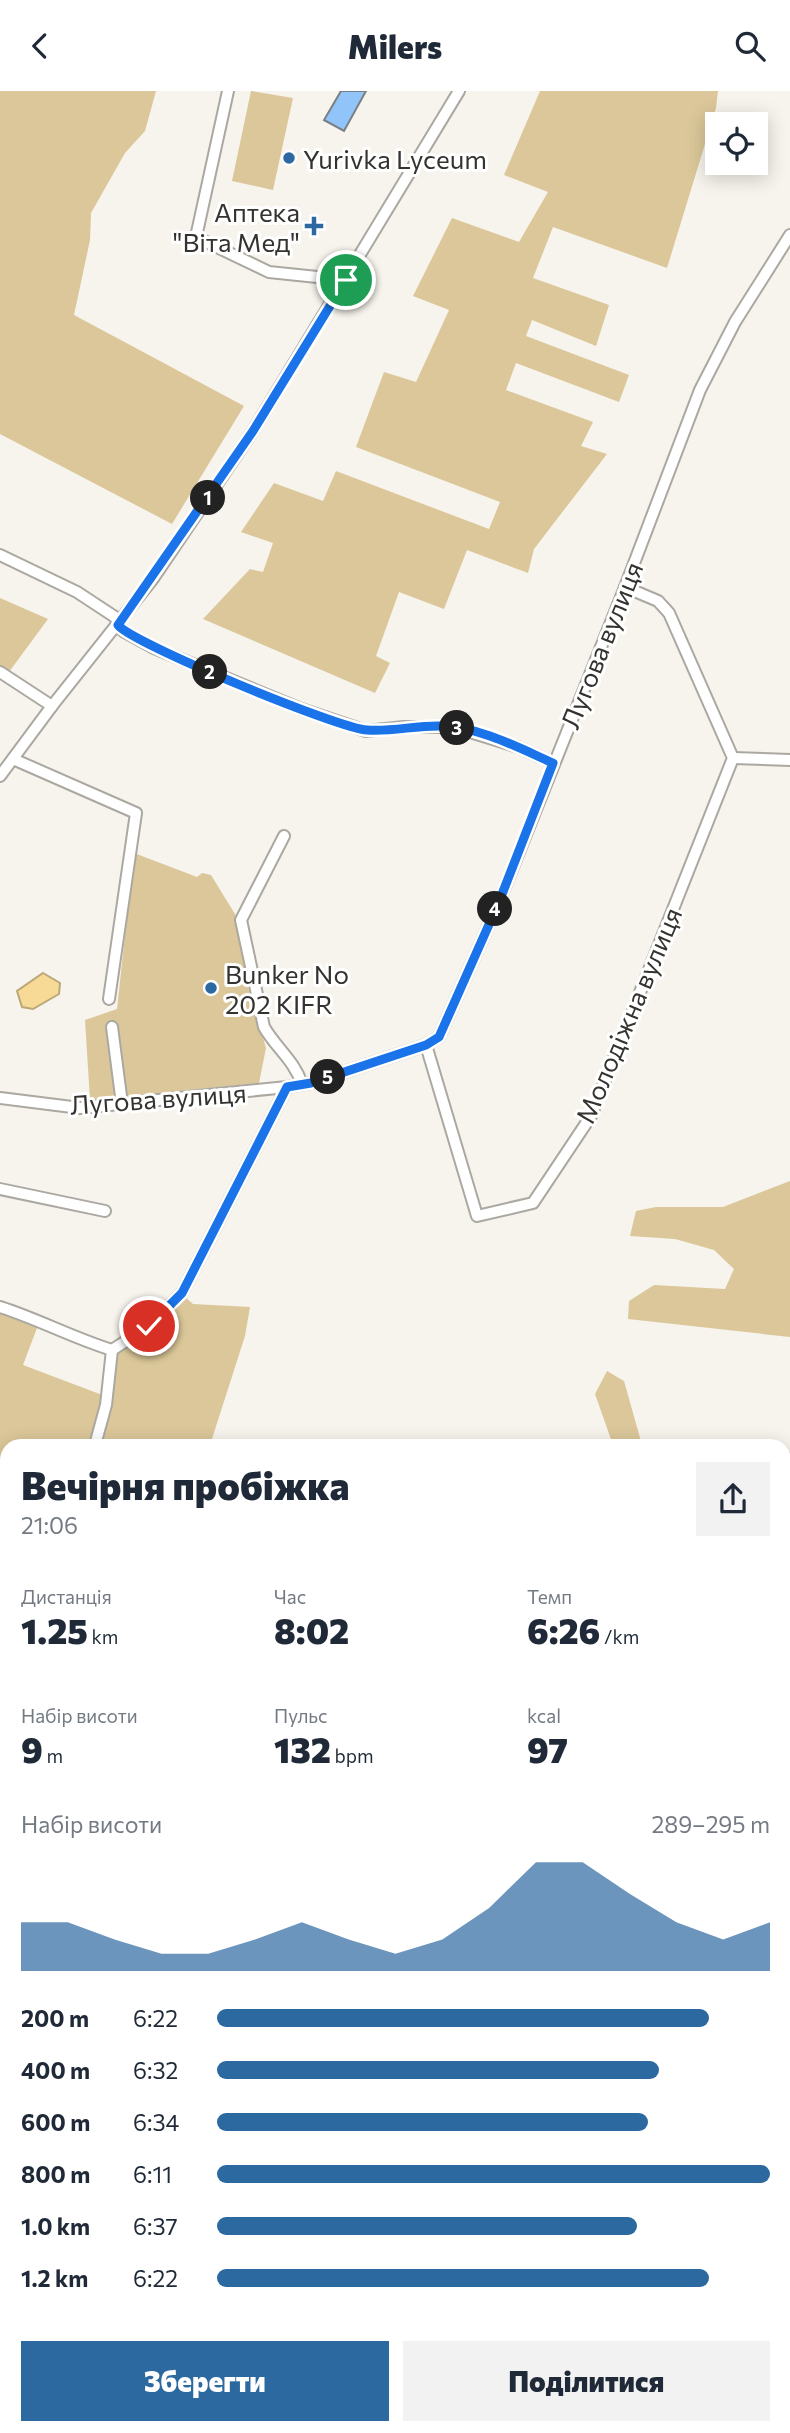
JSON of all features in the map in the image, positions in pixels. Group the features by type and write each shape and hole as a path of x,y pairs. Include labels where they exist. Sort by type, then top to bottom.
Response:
{"street":[{"path":"228,91 196,237 269,272 346,280"},
{"path":"0,776 52,706 118,625 253,431 459,91"},
{"name":"Лугова вулиця","path":"0,1098 80,1108 287,1087 426,1045 439,1037 499,902 625,587 699,390 734,322 790,235"},
{"path":"0,555 78,591 114,617 123,631 166,653 301,709 366,731 404,727 454,727 518,747 553,763"},
{"path":"625,587 644,593 669,613 733,758 790,760"},
{"path":"0,672 52,706"},
{"name":"Молодіжна вулиця","path":"426,1045 477,1216 533,1203 591,1116 733,758"},
{"path":"13,759 136,813 109,999"},
{"path":"284,836 242,920 264,1027 272,1041 297,1069 302,1084"},
{"path":"112,1027 122,1104"},
{"path":"112,1350 149,1326 182,1293 287,1087"},
{"path":"0,1189 105,1210"},
{"path":"0,1307 112,1350"},
{"path":"97,1439 106,1405 112,1350"}],"shaded area":[{"path":"0,91 156,91 145,131 125,153 91,213 90,240 74,315 244,406 172,524 0,434"},
{"path":"251,91 293,98 273,190 232,181"},
{"path":"540,91 718,91 715,112 705,112 705,144 667,268 553,227 533,278 609,305 596,346 532,320 526,336 629,375 619,402 516,363 506,390 593,422 581,446 607,454 534,549 528,573 467,550 444,609 399,592 376,656 390,663 375,693 203,619 250,569 263,572 273,543 241,532 274,483 323,501 336,471 489,529 500,502 356,447 384,372 416,382 449,310 413,296 452,218 519,242 548,192 504,175"},
{"path":"0,598 48,619 6,676 0,672"},
{"path":"134,853 197,877 202,873 211,875 238,919 246,981 266,1048 259,1083 90,1100 85,1020 117,1009"},
{"path":"43,973 60,983 59,994 33,1009 22,1007 17,991"},
{"path":"790,1181 790,1337 628,1319 629,1301 654,1285 725,1289 734,1269 714,1250 675,1239 630,1236 636,1211 656,1207 723,1207"},
{"path":"185,1297 193,1304 250,1307 245,1336 212,1439 0,1439 0,1307 40,1320 23,1365 105,1396 112,1350"},
{"path":"607,1371 624,1381 640,1439 611,1439 595,1394"}],"building":[{"path":"341,91 366,91 344,131 324,120"}],"place":[{"name":"Yurivka Lyceum","path":"289,158"},
{"name":"Аптека \"Віта Мед\"","path":"314,226"},
{"name":"Bunker No 202 KIFR","path":"211,988"}],"route":[{"path":"149,1326 182,1293 287,1087 311,1083 426,1045 439,1037 499,902 553,763 518,747 454,727 404,727 366,731 301,709 212,673 154,648 123,631 118,625 185,533 253,431 346,280"}]}
